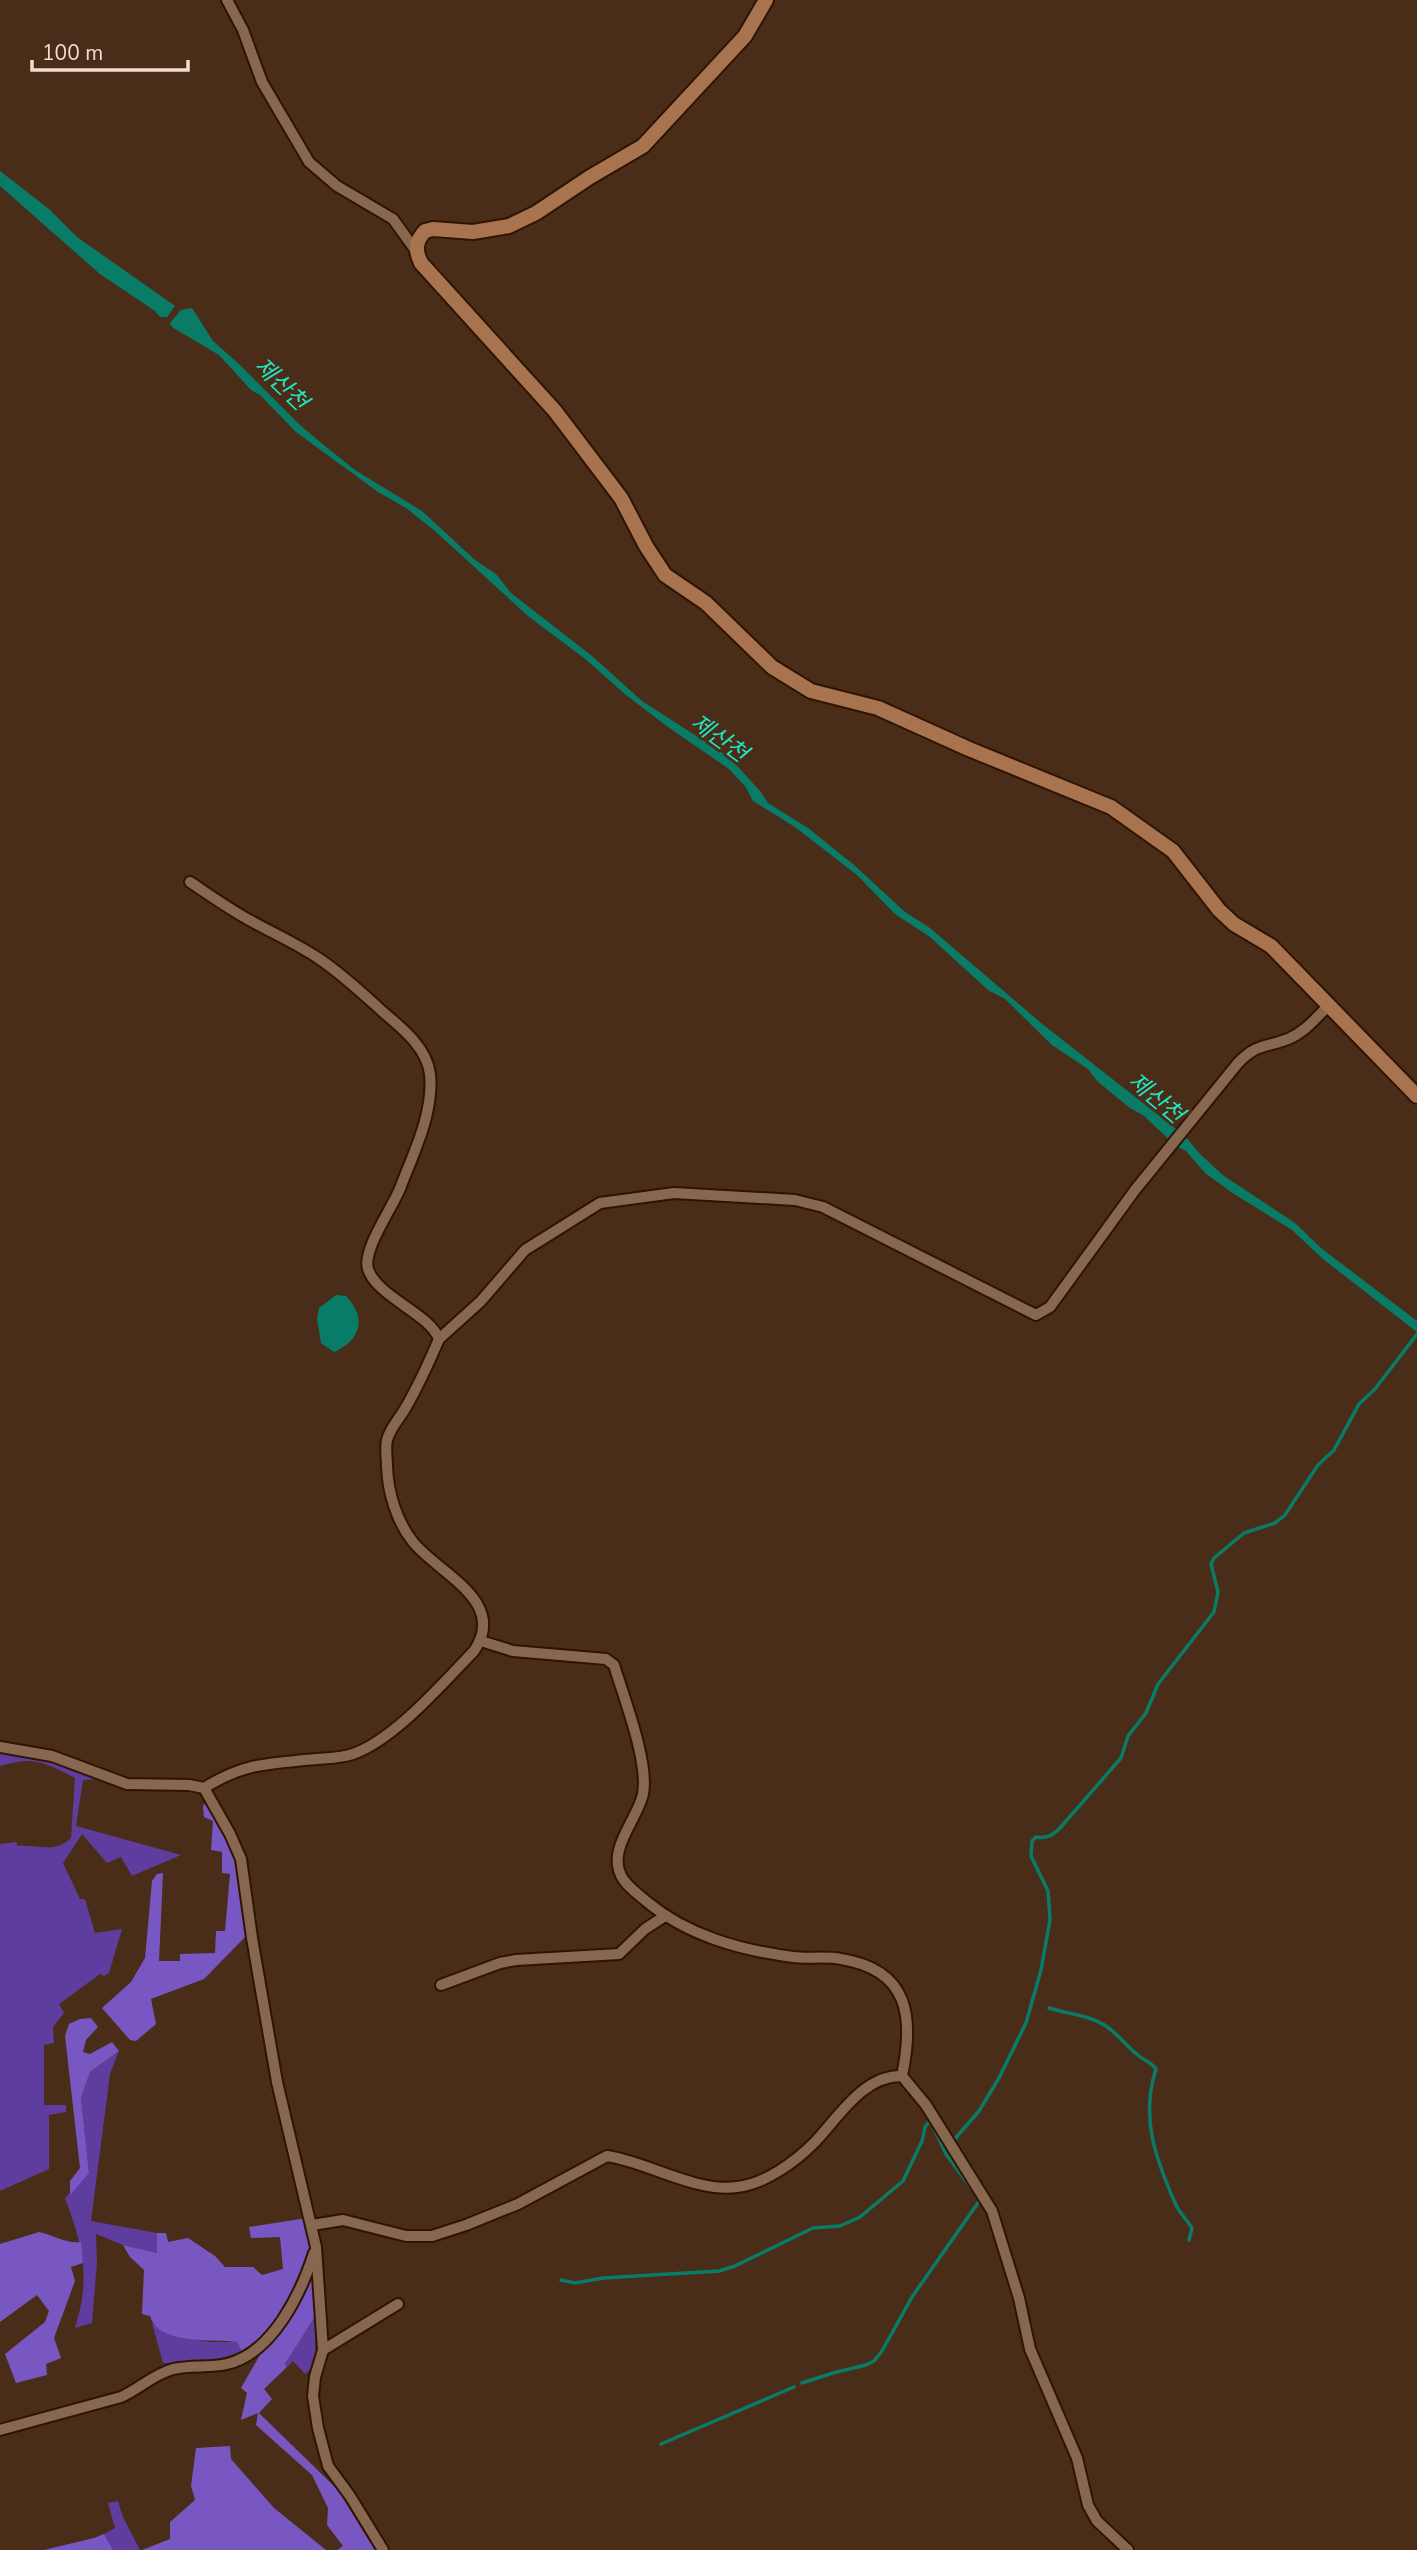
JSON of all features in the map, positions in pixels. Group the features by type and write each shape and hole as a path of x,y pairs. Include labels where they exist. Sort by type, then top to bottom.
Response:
{"street":[{"path":"226,0 243,30 262,82 309,162 337,186 393,219 429,273 555,411 621,498 646,546 665,575 706,603 772,667 811,691 878,708 1077,795 1111,807 1173,851 1219,910 1234,923 1271,946 1417,1096"},
{"path":"416,251 418,241 425,231 485,231 521,221 643,146 745,36 765,0"},
{"path":"190,882 236,912 320,959 409,1035 422,1054 430,1071 426,1118 400,1192 378,1233 368,1260 368,1269 378,1283 425,1322 439,1339"},
{"path":"0,1746 52,1756 127,1784 190,1785 204,1788 247,1766 350,1756 374,1745 412,1713 474,1651 481,1641 485,1623 476,1601 412,1541 400,1521 388,1481 386,1442 439,1339 481,1301 517,1258 582,1214 608,1201 674,1193 795,1200 823,1207 1036,1315 1050,1307 1182,1131 1248,1052 1298,1034 1328,1006"},
{"path":"481,1641 513,1651 606,1659 614,1665 644,1773 641,1799 618,1855 620,1873 631,1888 665,1916 709,1937 739,1948 810,1959 842,1959 861,1964 882,1975 896,1987 906,2008 906,2053 902,2076"},
{"path":"204,1788 230,1834 243,1866 252,1938 277,2082 316,2247 323,2350 313,2396 324,2453 328,2466 383,2550"},
{"path":"441,1985 500,1963 516,1960 619,1954 645,1928 665,1916"},
{"path":"312,2225 343,2220 405,2236 432,2236 518,2204 607,2157 709,2186 736,2188 774,2173 814,2143 844,2109 868,2088 887,2078 902,2076"},
{"path":"902,2076 936,2120 950,2147 992,2211 1020,2298 1030,2349 1077,2458 1091,2513 1128,2550"},
{"path":"0,2430 121,2397 137,2390 157,2375 173,2369 228,2364 242,2358 280,2325 316,2247"},
{"path":"323,2350 398,2304"}],"shaded area":[{"path":"0,1750 34,1755 101,1779 83,1780 76,1826 181,1855 132,1876 121,1857 107,1863 82,1834 63,1863 80,1899 85,1899 95,1933 122,1929 109,1973 104,1976 100,1974 59,2004 64,2013 53,2027 54,2043 44,2045 44,2105 66,2105 66,2112 49,2115 49,2169 0,2191 0,1844 16,1842 18,1846 52,1847 71,1838 75,1778 39,1762 22,1761 0,1766"},
{"path":"207,1799 238,1860 248,1934 204,1979 151,1999 156,2024 136,2041 130,2040 102,2008 131,1982 145,1958 152,1881 157,1874 163,1873 159,1961 180,1961 180,1954 215,1953 216,1931 225,1931 230,1874 222,1873 222,1852 211,1850 213,1821 204,1817 203,1807"},
{"path":"91,2018 98,2027 86,2040 83,2052 90,2054 112,2042 119,2051 90,2072 81,2098 89,2173 70,2195 70,2181 80,2168 65,2036 69,2024"},
{"path":"119,2051 110,2074 91,2221 157,2233 157,2253 123,2245 96,2234 97,2261 92,2323 75,2328 83,2293 83,2262 65,2198 89,2173 81,2098 90,2072"},
{"path":"307,2218 313,2247 284,2313 257,2342 242,2352 237,2342 188,2339 164,2332 155,2325 150,2316 142,2314 144,2270 130,2257 123,2245 157,2253 157,2233 166,2233 168,2242 188,2238 215,2256 225,2267 253,2267 262,2275 283,2269 280,2237 251,2238 249,2227"},
{"path":"39,2232 65,2241 81,2242 83,2263 71,2267 75,2281 54,2338 61,2358 46,2364 47,2375 16,2383 5,2354 45,2322 49,2311 37,2295 0,2322 0,2244"},
{"path":"312,2264 316,2315 285,2364 287,2367 264,2389 272,2399 259,2413 338,2490 375,2550 337,2550 343,2546 327,2525 328,2508 312,2475 256,2425 258,2413 241,2420 247,2393 241,2388"},
{"path":"316,2315 315,2364 305,2374 293,2361 287,2367 285,2364"},
{"path":"152,2323 169,2334 209,2342 237,2342 242,2352 207,2362 163,2363"},
{"path":"230,2446 231,2459 274,2508 326,2550 142,2550 170,2539 170,2522 195,2500 191,2486 196,2448"},
{"path":"118,2501 140,2550 113,2550 104,2534 115,2528 108,2503"},
{"path":"104,2534 113,2550 44,2550 94,2538"}],"water":[{"path":"0,171 49,209 77,237 175,306 167,317 160,317 100,274 0,186"},
{"path":"192,308 213,341 301,426 355,470 422,511 475,560 496,574 511,593 592,656 642,701 729,757 768,803 808,828 854,865 905,912 930,928 1041,1023 1185,1136 1224,1176 1295,1223 1321,1248 1417,1321 1417,1332 1323,1259 1292,1230 1205,1173 1186,1151 1176,1146 1144,1116 1097,1081 1088,1069 1052,1045 1005,999 988,990 930,937 895,914 857,875 795,827 753,801 745,786 729,769 668,727 528,616 435,531 296,432 260,395 251,390 219,355 172,327 170,323 181,310"},
{"path":"336,1295 346,1296 353,1304 359,1320 355,1335 334,1352 321,1343 317,1319 319,1308"}],"waterway":[{"path":"953,2141 979,2111 999,2078 1026,2023 1041,1970 1050,1920 1048,1891 1031,1856 1032,1841 1036,1837 1047,1837 1057,1830 1121,1758 1128,1736 1146,1713 1158,1684 1214,1612 1218,1592 1211,1564 1214,1558 1244,1533 1275,1523 1285,1515 1318,1465 1334,1450 1359,1404 1375,1389 1417,1334"},
{"path":"1049,2008 1099,2022 1156,2069 1151,2087 1152,2138 1176,2205 1192,2228 1189,2240"},
{"path":"561,2280 575,2283 603,2278 719,2271 735,2266 813,2228 840,2226 860,2217 903,2181 929,2122 946,2154 980,2200 912,2297 874,2361 802,2383"},
{"path":"661,2444 794,2387"}],"water label":[{"name":"제산천","path":"281,384"},
{"name":"제산천","path":"719,738"},
{"name":"제산천","path":"1156,1098"}]}
